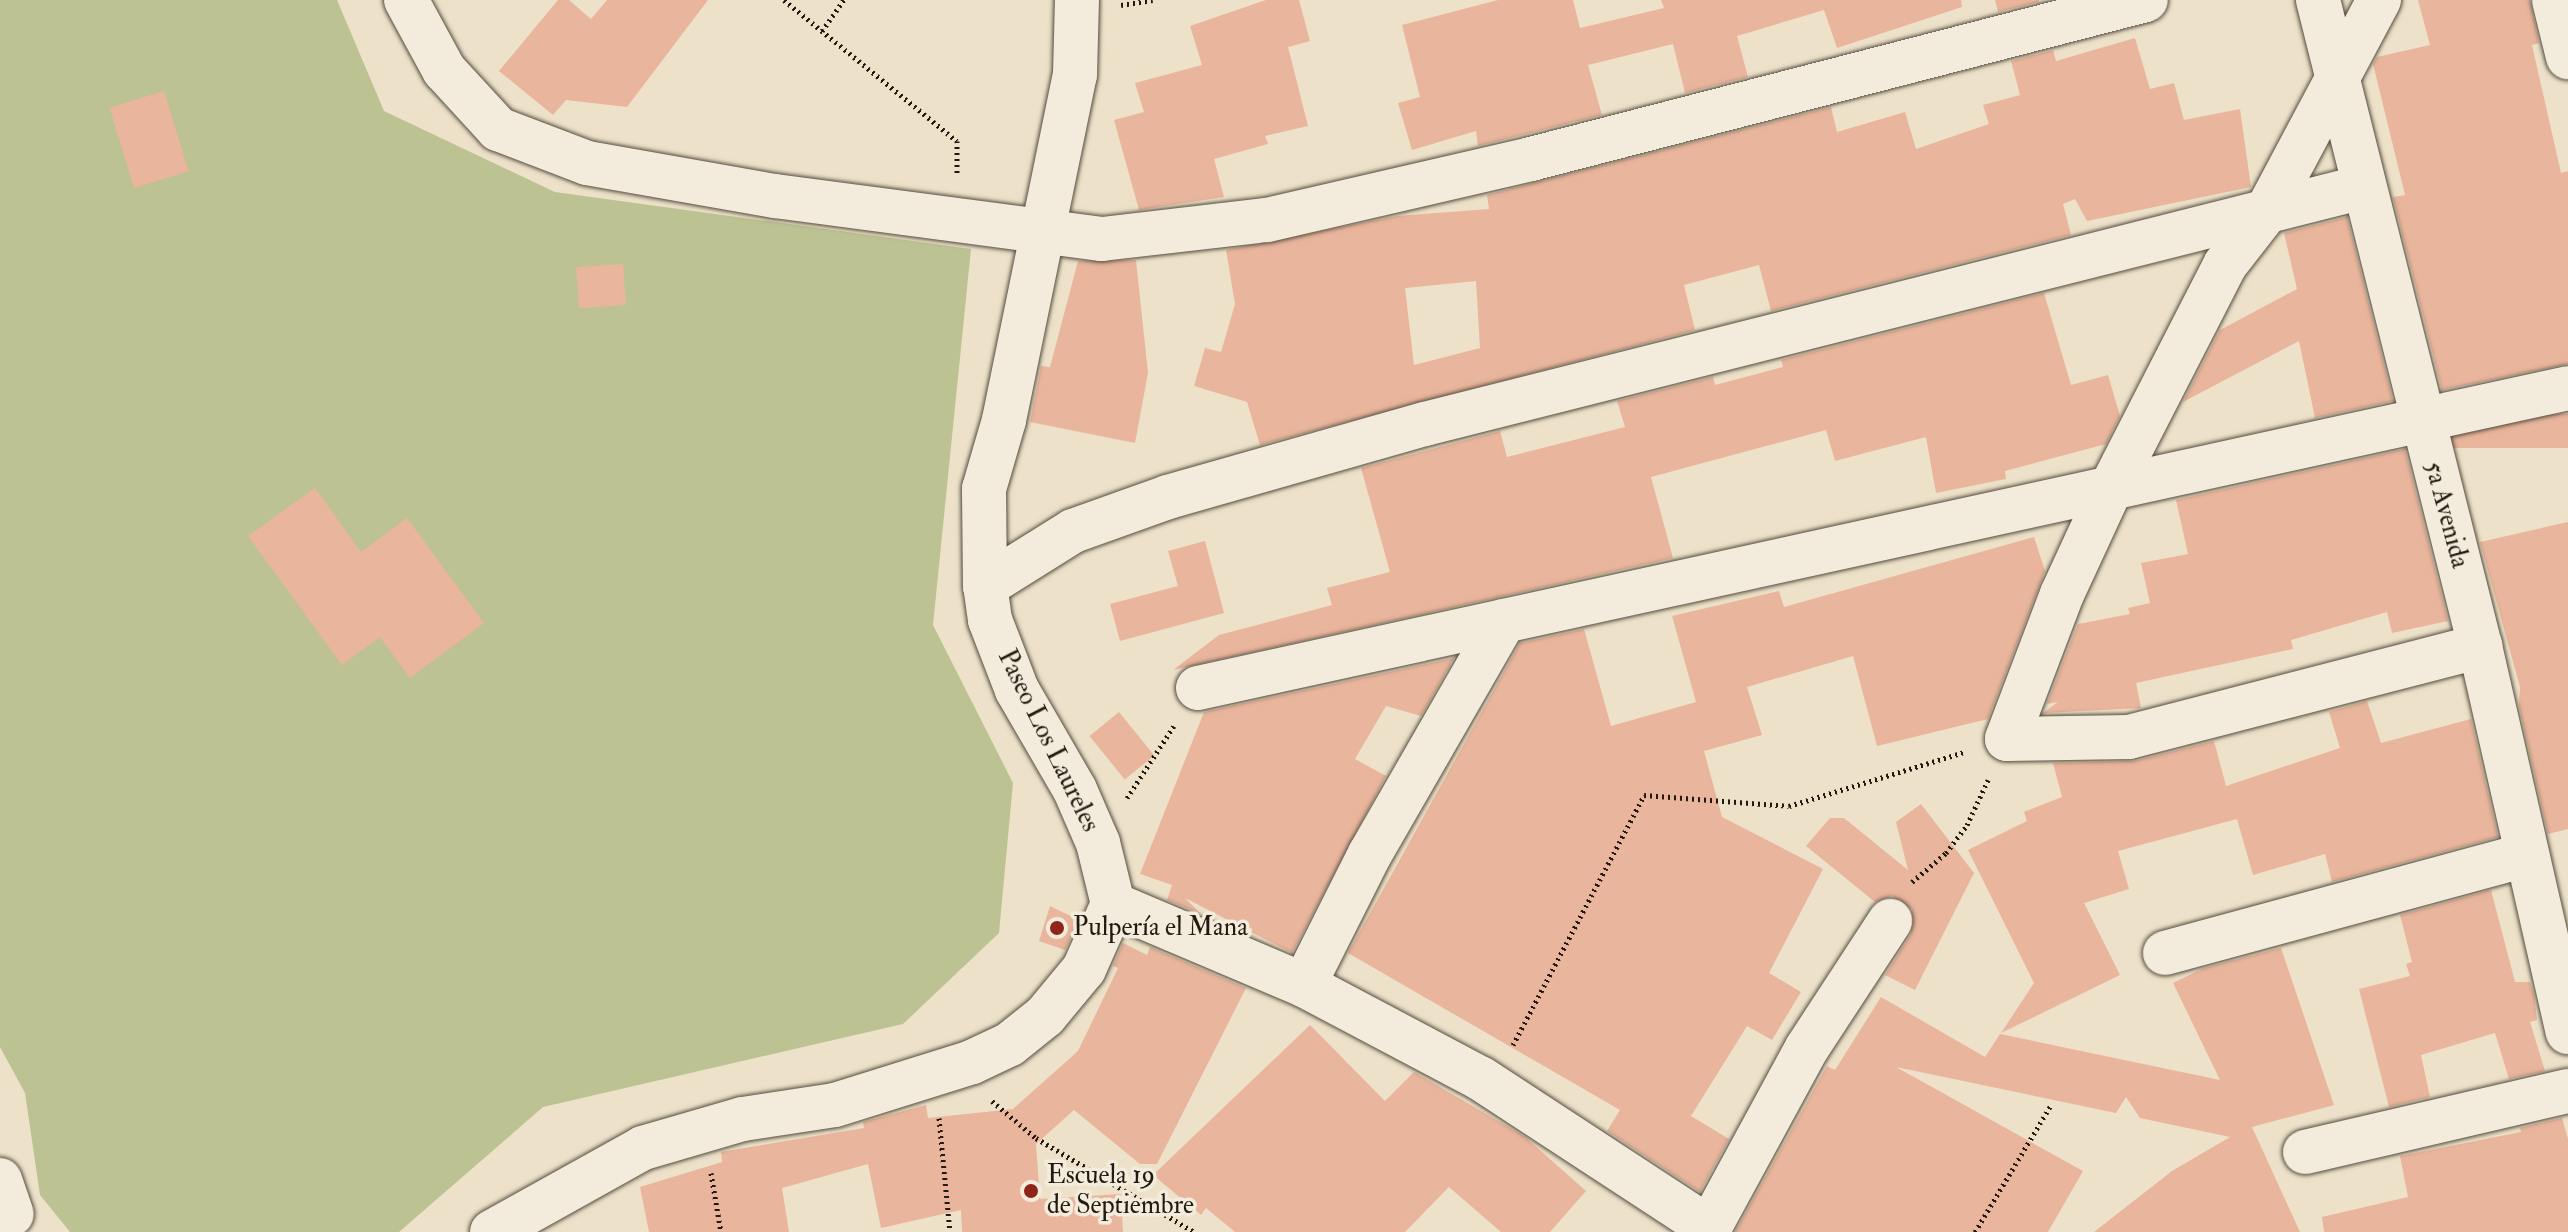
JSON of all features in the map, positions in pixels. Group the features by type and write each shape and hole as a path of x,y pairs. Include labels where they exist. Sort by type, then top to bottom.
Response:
{"street":[{"path":"406,0 444,70 498,129 587,163 775,196 957,217 1102,239 1267,220 1531,159 2146,0"},
{"name":"Paseo Los Laureles","path":"1077,0 1075,75 984,489 985,586 990,620 1017,690 1075,790 1098,843 1113,904"},
{"name":"5a Avenida","path":"2318,0 2480,646 2568,1032"},
{"path":"2379,0 2267,211 2225,265 2111,488 2062,594 2007,739 2129,737 2480,646"},
{"path":"2554,0 2568,57"},
{"path":"985,586 1073,531 1168,497 1425,424 2363,187"},
{"path":"1198,688 2568,388"},
{"path":"1304,985 1370,854 1504,621"},
{"path":"2165,953 2526,855"},
{"path":"492,1232 643,1148 703,1128 835,1105 954,1068 1010,1044 1045,1016 1084,969 1113,904 1304,985 1492,1085 1708,1230 1807,1048 1890,921"},
{"path":"2305,1152 2568,1091"}],"path":[{"path":"784,0 957,141 957,217"},
{"path":"822,31 844,0"},
{"path":"1098,843 1198,688"},
{"path":"1890,921 1914,878 1946,853 1967,825 2007,739"},
{"path":"1492,1085 1644,795 1789,806 2007,739"},
{"path":"950,1232 954,1068"},
{"path":"954,1068 1036,1138 1194,1232"},
{"path":"1975,1232 2051,1105"},
{"path":"703,1128 721,1232"}],"green space":[{"path":"0,0 337,0 384,111 555,192 971,249 933,625 1013,783 999,933 903,1024 543,1107 399,1232 70,1232 40,1195 25,1093 0,1047"}],"building":[{"path":"558,0 569,0 591,19 607,0 708,0 627,107 566,100 553,115 499,71"},
{"path":"1266,0 1299,0 1310,41 1288,47 1308,126 1265,136 1268,144 1214,159 1224,197 1139,210 1114,120 1144,112 1135,83 1202,65 1190,26"},
{"path":"1498,0 1573,0 1580,28 1664,8 1661,0 1961,0 1962,7 1837,48 1824,10 1737,36 1748,77 1685,93 1673,44 1588,65 1602,115 1478,146 1476,131 1412,150 1398,103 1420,97 1402,25"},
{"path":"1995,0 2039,0 2039,2 1998,12"},
{"path":"2418,0 2530,0 2539,43 2532,45 2561,173 2568,171 2568,364 2442,390 2393,197 2405,195 2373,64 2377,57 2430,45"},
{"path":"2135,38 2150,89 2174,83 2184,120 2240,109 2251,187 2087,221 2075,199 2063,204 2071,235 1771,311 1759,265 1684,285 1695,330 1260,445 1247,402 1194,386 1205,348 1221,352 1235,304 1226,250 1397,216 1489,209 1487,195 1831,107 1837,132 1905,112 1916,149 1989,124 1983,105 2020,95 2011,61 2053,50 2056,61","holes":["1476,281 1480,348 1414,365 1405,288"]},
{"path":"164,91 189,171 134,188 109,108"},
{"path":"2347,217 2393,401 2315,418 2299,341 2183,402 2220,330 2297,289 2284,233"},
{"path":"1136,260 1148,373 1135,443 1030,422 1041,366 1050,367 1078,261"},
{"path":"623,264 626,305 579,308 576,267"},
{"path":"2044,293 2071,385 2108,375 2120,416 2106,444 2005,471 2006,479 1936,493 1926,437 1835,461 1826,430 1651,477 1673,558 1173,670 1219,635 1332,605 1327,588 1390,572 1361,468 1500,431 1507,457 1625,427 1617,401 1713,377 1715,385 1783,367 1781,360"},
{"path":"2451,414 2568,414 2568,448 2451,448"},
{"path":"2405,449 2448,621 2392,633 2387,612 2291,640 2293,649 2136,683 2141,708 2043,713 2058,702 2047,704 2078,624 2130,614 2128,608 2150,603 2141,563 2188,554 2176,500"},
{"path":"315,488 361,552 407,518 484,623 410,678 380,637 342,665 248,536"},
{"path":"2568,522 2568,829 2548,834 2519,706 2520,687 2480,542"},
{"path":"2034,537 2045,571 1988,719 1877,746 1853,656 1747,687 1762,735 1704,751 1722,817 1823,869 1769,973 1801,992 1772,1040 1747,1026 1691,1116 1729,1139 1700,1192 1607,1131 1620,1110 1348,953 1520,643 1584,629 1611,726 1696,702 1672,616 1779,591 1784,607"},
{"path":"1205,541 1224,613 1120,641 1110,604 1178,586 1168,551"},
{"path":"1454,658 1421,716 1386,706 1355,759 1386,776 1292,953 1185,898 1201,914 1167,900 1172,885 1140,874 1204,712"},
{"path":"2367,701 2381,743 2471,719 2498,837 2332,882 2325,854 2253,875 2237,819 2118,851 2129,889 2084,903 2120,975 2001,1033 2034,983 1968,850 2027,821 2024,812 2062,797 2053,763 2135,761 2214,741 2226,786 2340,748 2329,712"},
{"path":"1119,712 1154,756 1125,779 1089,736"},
{"path":"1921,804 1974,873 1915,990 1885,975 1911,934 1912,909 1892,896 1875,902 1806,846 1830,818 1844,818 1908,870 1896,822"},
{"path":"2491,890 2515,982 2530,982 2534,994 2537,1020 2530,1022 2545,1071 2509,1079 2495,1033 2421,1055 2430,1097 2389,1107 2359,989 2410,976 2406,964 2412,962 2400,915"},
{"name":"Pulpería el Mana","path":"1050,906 1079,920 1065,950 1039,941"},
{"path":"1123,943 1147,955 1150,947 1246,988 1157,1164 1140,1164 1074,1110 1036,1144 1040,1199 1121,1194 1123,1232 962,1232 961,1210 881,1228 868,1164 782,1188 789,1232 649,1232 640,1187 722,1162 721,1152 864,1128 863,1122 926,1105 928,1118 1013,1109 1078,1051 1118,968 1113,966"},
{"path":"2281,948 2334,1105 2252,1127 2300,1232 2094,1232 2172,1171 2230,1137 2140,1118 2126,1097 2116,1113 1896,1067 2083,1171 2048,1232 1735,1232 1827,1066 1835,1070 1881,997 1985,1057 2000,1034 2220,1080 2173,983 2204,968"},
{"path":"1310,1025 1385,1101 1414,1072 1524,1136 1586,1191 1550,1232 1501,1232 1449,1187 1405,1232 1235,1232 1206,1208 1201,1215 1153,1175"},
{"path":"2562,1118 2568,1139 2568,1232 2324,1232 2322,1217 2408,1197 2400,1156 2521,1132 2520,1128"}],"place":[{"name":"Pulpería el Mana","path":"1057,928"},
{"name":"Escuela 19 de Septiembre","path":"1031,1191"}]}
